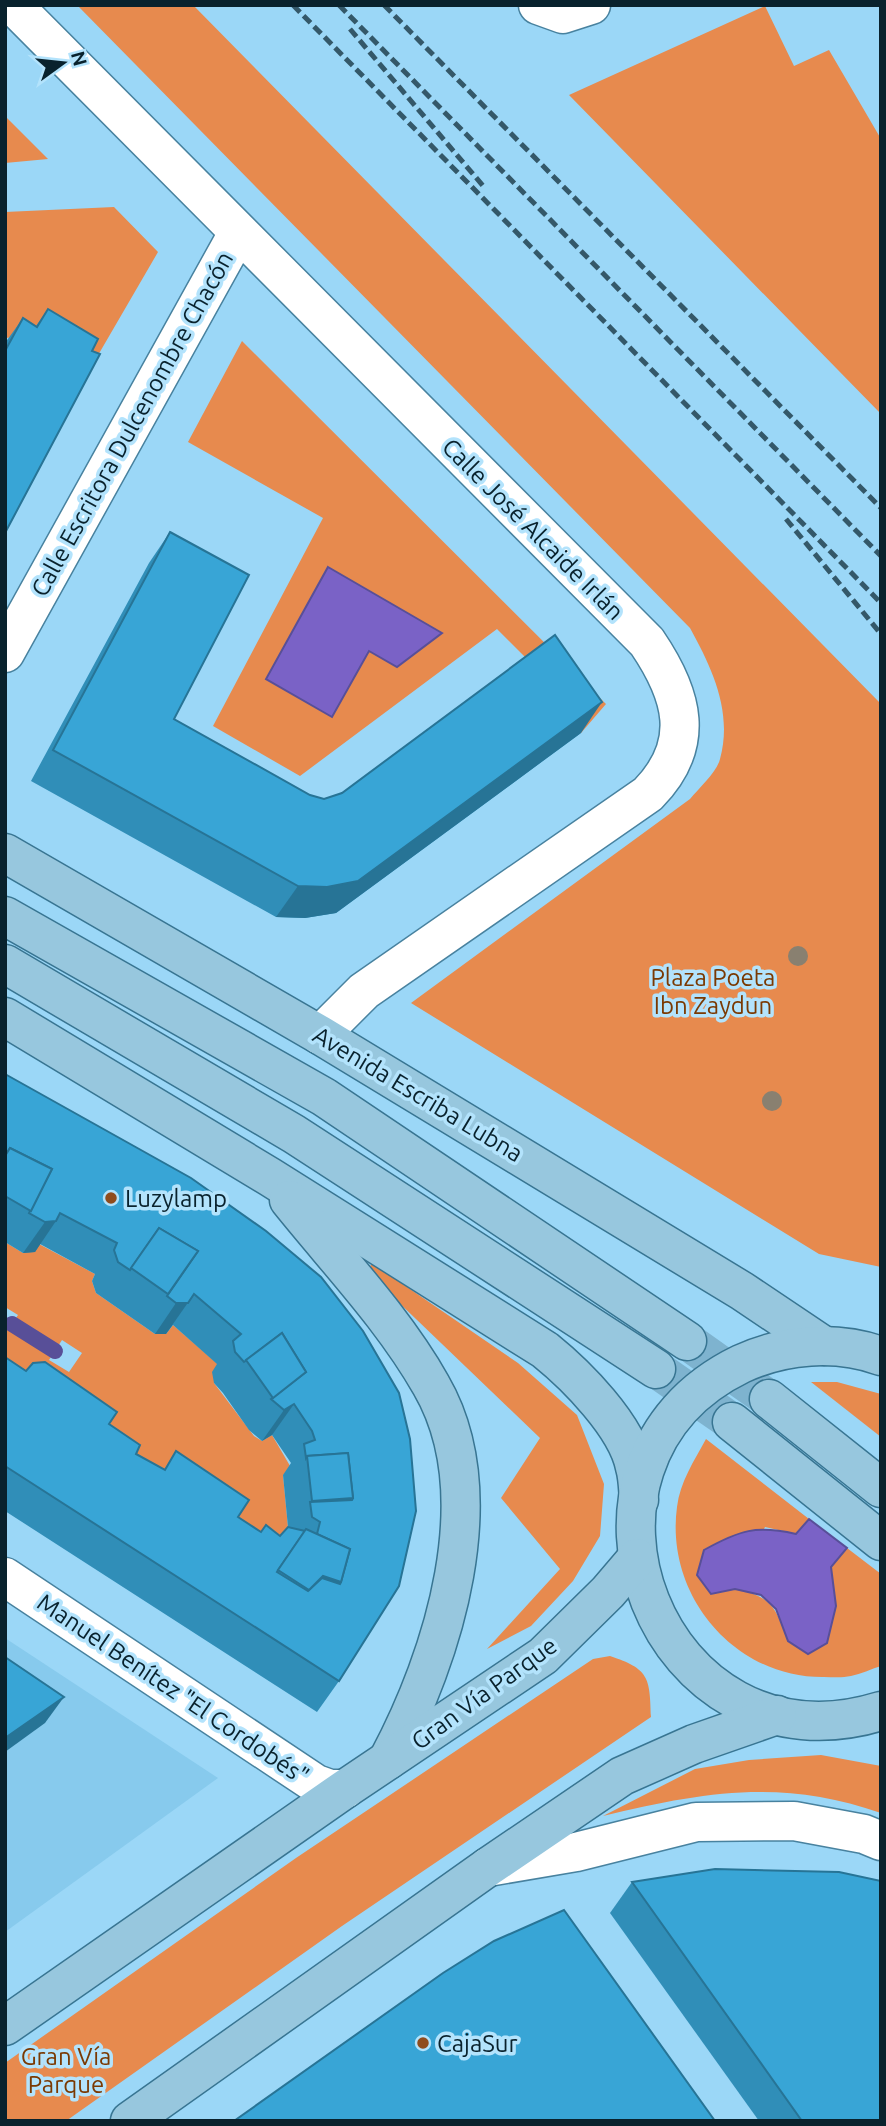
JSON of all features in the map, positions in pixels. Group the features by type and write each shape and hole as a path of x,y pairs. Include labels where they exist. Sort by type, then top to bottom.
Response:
{"main road":[{"name":"Avenida Escriba Lubna","path":"5,853 320,1035 742,1291 824,1346"},
{"path":"5,916 324,1097 687,1341"},
{"path":"5,964 294,1134 656,1369"},
{"path":"5,1017 270,1177 545,1350 574,1373 620,1434 635,1464 639,1500 637,1558 653,1612 684,1658 726,1694 778,1715 826,1720 881,1738"},
{"path":"270,1177 403,1342 432,1386 445,1414 453,1443 460,1502 452,1588 440,1636 413,1709 386,1763"},
{"path":"639,1500 656,1447 677,1415 703,1389 750,1360 786,1349 824,1346 881,1356"},
{"path":"769,1399 881,1488"},
{"path":"732,1422 881,1541"},
{"name":"Gran Vía Parque","path":"5,2025 345,1789 543,1656 608,1592 637,1558"},
{"path":"826,1720 881,1711"},
{"path":"130,2121 488,1867 622,1776 694,1744 778,1715"}],"street":[{"name":"Calle José Alcaide Irlán","path":"13,5 646,642 676,693 680,725 677,755 665,777 648,794 364,991 320,1035"},
{"path":"538,5 563,14 591,5"},
{"name":"Calle Escritora Dulcenombre Chacón","path":"5,653 238,233"},
{"name":"Manuel Benítez \"El Cordobés\"","path":"5,1577 316,1784 330,1789 345,1789"},
{"path":"488,1867 576,1852 696,1822 794,1821 864,1834 881,1841"}],"shaded area":[{"path":"328,567 442,633 397,667 369,651 332,717 266,679"},
{"path":"809,1519 847,1548 831,1567 836,1606 827,1643 808,1654 788,1641 776,1609 761,1595 735,1589 711,1594 697,1575 704,1550 717,1543 748,1531 770,1530 796,1534"},
{"path":"5,1638 218,1778 5,1932"}],"green space":[{"name":"Plaza Poeta Ibn Zaydun","path":"77,5 193,5 881,704 881,1267 819,1254 411,1003 690,799 712,774 720,759 724,724 713,675 690,628"},
{"path":"765,6 794,66 829,50 881,139 881,414 569,95"},
{"path":"5,116 48,159 5,163"},
{"path":"114,207 158,252 90,369 29,336 5,338 5,212"},
{"path":"242,341 606,704 581,733 534,666 497,629 300,776 213,726 323,518 188,442","holes":["441,633 397,666 369,651"]},
{"path":"5,1242 23,1253 39,1244 95,1274 92,1281 96,1293 155,1334 166,1334 173,1325 220,1366 214,1383 254,1436 262,1441 272,1435 293,1471 283,1475 290,1548 298,1553 295,1567 5,1400 5,1328 8,1330 18,1315 5,1307","holes":["62,1340 82,1353 69,1372 49,1360"]},
{"path":"372,1263 518,1363 577,1415 604,1484 600,1536 573,1581 531,1626 487,1649 560,1569 501,1498 540,1438 367,1272"},
{"path":"811,1382 837,1382 881,1394 881,1437"},
{"path":"706,1439 809,1519 796,1534 765,1527 735,1589 757,1596 771,1605 788,1641 836,1605 831,1567 847,1548 881,1574 881,1666 844,1677 792,1674 762,1663 735,1647 713,1626 695,1600 682,1571 676,1540 677,1507 681,1489"},
{"path":"610,1656 633,1665 645,1676 650,1692 651,1717 342,1926 66,2121 5,2121 5,2063 296,1858 593,1659"},
{"path":"821,1755 881,1766 881,1813 810,1795 742,1792 674,1800 603,1816 695,1769 749,1760"}],"building":[{"path":"48,309 98,339 92,351 100,354 5,533 5,351 23,318 37,327"},
{"path":"170,532 249,575 174,719 310,795 324,799 342,793 555,635 602,702 358,881 327,887 298,886 53,750"},
{"path":"5,1074 191,1178 266,1231 321,1277 363,1331 399,1393 410,1439 416,1511 399,1586 339,1681 5,1466 5,1357 26,1371 33,1363 45,1362 117,1412 109,1424 140,1445 136,1454 165,1470 176,1451 249,1500 238,1517 261,1532 266,1525 280,1536 288,1527 305,1531 277,1572 308,1591 322,1578 340,1584 341,1582 350,1549 317,1534 320,1522 312,1517 310,1502 352,1500 348,1453 306,1458 304,1444 315,1440 312,1431 294,1404 284,1410 271,1399 306,1372 282,1333 244,1362 235,1352 233,1341 241,1334 194,1294 188,1303 176,1303 167,1296 198,1251 159,1228 130,1270 118,1262 114,1250 117,1243 60,1213 56,1221 45,1222 29,1213 52,1169 10,1148 5,1156"},
{"path":"10,1148 52,1169 31,1211 5,1196 5,1156"},
{"path":"159,1228 198,1251 168,1294 131,1268"},
{"path":"282,1333 306,1372 273,1398 246,1360"},
{"path":"348,1453 353,1498 312,1501 307,1456"},
{"path":"306,1529 350,1549 341,1582 323,1576 309,1590 278,1570"},
{"path":"5,1657 64,1697 5,1738"},
{"path":"715,1869 839,1872 881,1881 881,2121 802,2121 632,1882"},
{"path":"564,1910 715,2121 234,2121 443,1973 494,1941"}],"waterway":[{"path":"12,1324 55,1351"}],"tunnel":[{"path":"687,1341 769,1399"},
{"path":"656,1369 732,1422"}],"railway":[{"path":"293,5 881,603"},
{"path":"339,5 881,556"},
{"path":"384,5 881,508"},
{"path":"350,29 484,187"},
{"path":"786,519 881,634"}],"place":[{"name":"Luzylamp","path":"111,1198"},
{"name":"CajaSur","path":"423,2043"}]}
